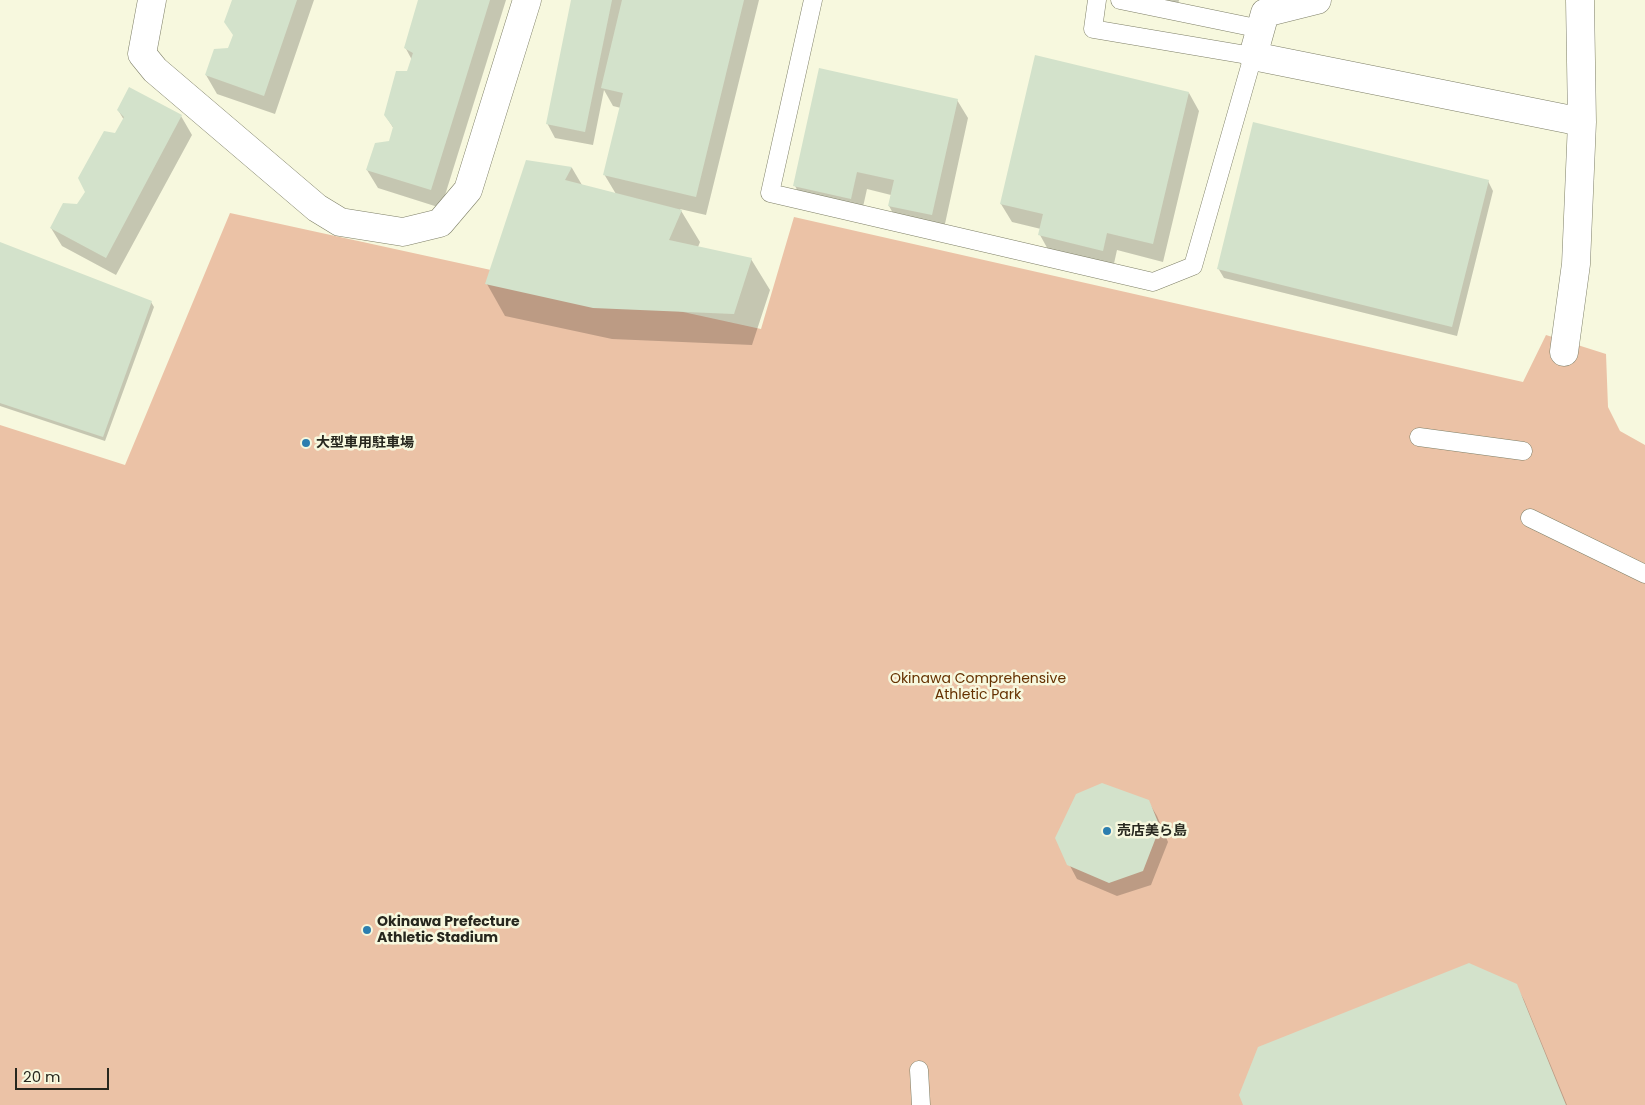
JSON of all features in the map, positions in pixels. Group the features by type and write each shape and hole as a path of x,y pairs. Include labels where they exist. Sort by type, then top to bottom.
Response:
{"street":[{"path":"152,0 142,54 155,70 317,208 340,222 403,232 440,222 468,190 527,0"},
{"path":"1317,0 1262,14 1253,56 1582,122"},
{"path":"1564,352 1576,264 1587,2"}],"lane":[{"path":"813,0 770,194 1153,282 1193,266 1253,56 1092,29 1097,0"},
{"path":"1120,0 1262,14"},
{"path":"1419,437 1523,451"},
{"path":"1530,518 1645,574"},
{"path":"919,1070 921,1105"}],"green space":[{"name":"Okinawa Comprehensive Athletic Park","path":"230,213 761,329 794,217 1523,382 1546,335 1606,354 1608,407 1620,431 1645,445 1645,1105 0,1105 0,425 125,465"}],"building":[{"path":"232,0 297,0 264,96 205,75 214,49 228,48 233,35 224,22"},
{"path":"418,0 490,0 431,190 366,170 375,143 389,141 393,127 384,115 396,71 407,71 413,53 404,48"},
{"path":"571,0 612,0 585,132 546,124"},
{"path":"622,0 744,0 696,197 603,175 623,93 601,88"},
{"path":"1035,55 1189,92 1153,244 1107,233 1103,251 1038,235 1043,214 1000,204"},
{"path":"819,68 958,99 932,215 888,206 894,180 857,172 851,199 793,186"},
{"path":"129,87 182,115 106,258 50,228 63,203 77,204 85,192 78,178 104,131 115,133 124,117 117,110"},
{"path":"1253,122 1489,180 1452,327 1217,269"},
{"path":"526,160 572,167 565,180 682,210 669,240 752,258 734,314 593,308 485,284"},
{"path":"0,242 152,301 103,437 0,403"},
{"path":"1102,783 1149,800 1160,827 1143,871 1109,883 1067,865 1055,838 1076,794"},
{"path":"1469,963 1517,984 1566,1105 1243,1105 1239,1095 1258,1047"}],"place":[{"name":"大型車用駐車場","path":"306,443"},
{"name":"売店美ら島","path":"1107,831"},
{"name":"Okinawa Prefecture Athletic Stadium","path":"367,930"}]}
